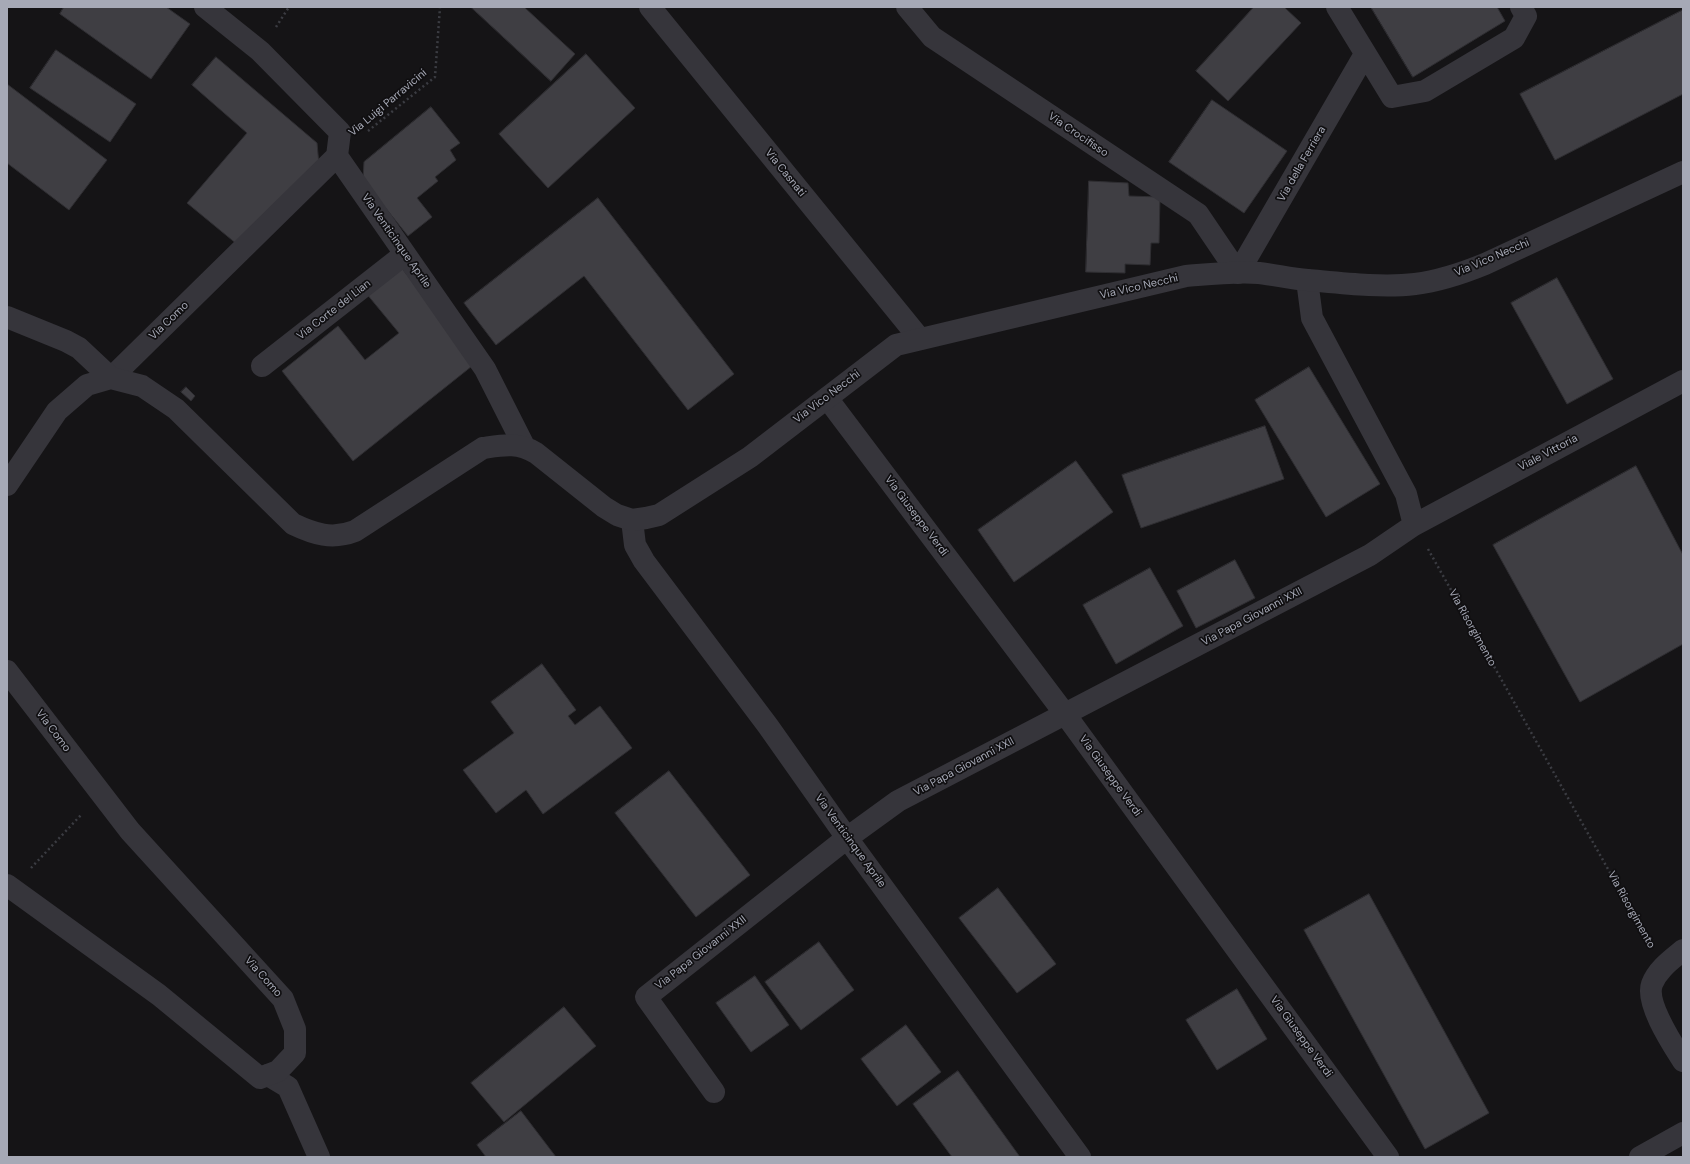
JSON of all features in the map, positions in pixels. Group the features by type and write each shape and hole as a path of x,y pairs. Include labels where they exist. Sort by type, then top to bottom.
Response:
{"street":[{"path":"206,7 260,50 340,132 337,156"},
{"name":"Via Casnati","path":"650,7 920,339"},
{"name":"Via Crocifisso","path":"907,7 932,37 1198,214 1238,273"},
{"path":"1337,7 1392,97 1425,91 1514,38 1526,16 1521,7"},
{"name":"Via della Ferriera","path":"1238,273 1366,54"},
{"name":"Via Venticinque Aprile","path":"337,156 485,369 524,446"},
{"name":"Via Como","path":"7,485 57,411 88,385 111,378 337,156"},
{"name":"Via Vico Necchi","path":"632,520 659,515 750,456 896,345 1186,276 1259,273 1307,280 1388,285 1415,284 1465,272 1683,172"},
{"name":"Via Corte del Lian","path":"262,366 405,254"},
{"path":"1307,280 1312,318 1406,494 1414,524"},
{"path":"7,317 66,341 79,348 111,378 142,386 162,398 176,409 293,524 308,531 325,535 341,536 355,531 483,448 505,445 524,446 536,453 604,507 617,515 632,520"},
{"name":"Viale Vittoria","path":"1414,524 1683,381"},
{"name":"Via Giuseppe Verdi","path":"827,398 1065,714 1388,1157"},
{"name":"Via Venticinque Aprile","path":"632,520 635,545 644,561 768,726 846,838 1080,1157"},
{"name":"Via Papa Giovanni XXII","path":"714,1092 646,997 846,838 898,801 1370,555 1414,524"},
{"name":"Via Como","path":"7,671 130,831 283,999 295,1029 295,1053 278,1071 268,1075"},
{"path":"10,887 159,995 260,1078 268,1075 288,1087 319,1157"},
{"path":"1683,950 1662,966 1651,986 1653,1006 1683,1061"},
{"path":"1640,1157 1683,1133"}],"path":[{"name":"Via Luigi Parravicini","path":"337,156 435,77 440,7"},
{"name":"Via Risorgimento","path":"1414,524 1662,966"},
{"path":"10,887 101,793"}],"building":[{"path":"64,7 166,7 190,24 151,79 60,14"},
{"path":"471,7 524,7 575,54 551,81"},
{"path":"1254,7 1284,7 1301,23 1228,101 1196,71"},
{"path":"1371,7 1497,7 1505,21 1413,77"},
{"path":"1683,10 1683,94 1555,160 1520,94"},
{"path":"56,50 136,104 110,142 30,88"},
{"path":"586,54 635,108 548,188 499,134"},
{"path":"216,57 317,143 319,165 238,245 187,203 247,133 192,85"},
{"path":"7,84 107,160 69,210 7,163"},
{"path":"1212,100 1287,151 1244,213 1169,162"},
{"path":"431,107 460,143 450,150 456,160 435,177 438,181 417,198 432,217 408,236 363,180 364,162"},
{"path":"1089,181 1128,183 1129,196 1160,197 1159,243 1151,243 1150,265 1125,264 1125,273 1086,272"},
{"path":"598,198 734,374 688,410 584,276 496,345 464,303"},
{"path":"400,266 477,362 353,461 282,371 338,326 365,360 399,333 366,293"},
{"path":"1557,278 1613,379 1567,404 1511,303"},
{"path":"1309,367 1380,484 1326,517 1255,400"},
{"path":"186,387 195,396 191,401 181,392"},
{"path":"1265,426 1284,479 1141,528 1122,475"},
{"path":"1076,461 1113,512 1014,582 978,530"},
{"path":"1636,466 1683,555 1683,644 1580,702 1493,545"},
{"path":"1235,560 1255,598 1196,628 1177,591"},
{"path":"1150,568 1183,626 1116,664 1083,605"},
{"path":"542,664 576,710 568,716 575,725 600,706 632,748 543,814 526,790 496,813 463,770 514,733 491,702"},
{"path":"669,771 750,875 696,917 615,813"},
{"path":"998,888 1056,964 1017,993 959,918"},
{"path":"1369,894 1489,1113 1425,1149 1304,930"},
{"path":"819,942 854,990 801,1030 765,982"},
{"path":"755,976 789,1025 751,1052 716,1003"},
{"path":"1237,989 1267,1039 1217,1070 1186,1020"},
{"path":"564,1007 596,1046 504,1122 471,1083"},
{"path":"906,1025 941,1072 897,1106 861,1059"},
{"path":"958,1071 1020,1157 952,1157 913,1104"},
{"path":"521,1111 556,1157 486,1157 477,1145"}]}
